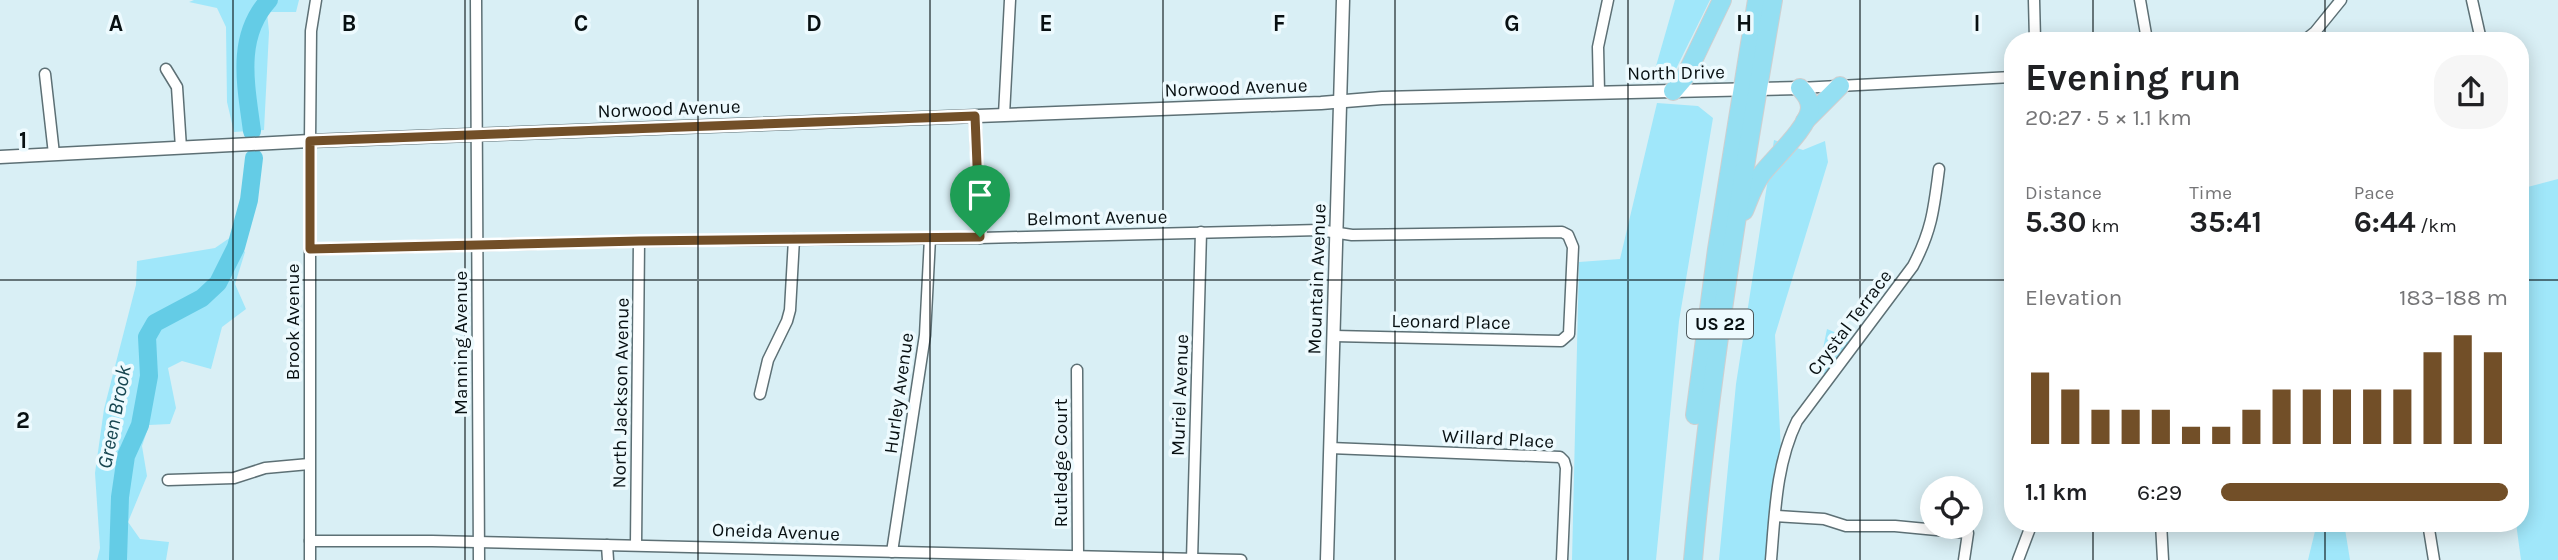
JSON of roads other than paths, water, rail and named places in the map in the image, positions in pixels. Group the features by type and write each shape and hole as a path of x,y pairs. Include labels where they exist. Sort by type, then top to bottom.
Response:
{"highway":[{"path":"1673,92 1685,77 1722,0"},
{"name":"US 22","path":"1693,560 1707,412 1733,237 1757,0"},
{"name":"US 22","path":"1681,560 1699,374 1749,90 1773,0"},
{"path":"1733,237 1760,176 1805,121 1840,86"},
{"path":"1800,88 1810,104 1805,121"}],"street":[{"name":"Brook Avenue","path":"310,560 311,31 316,0"},
{"name":"Manning Avenue","path":"476,0 479,560"},
{"path":"1004,115 1010,0"},
{"name":"Mountain Avenue","path":"1327,560 1343,0"},
{"path":"1599,92 1599,39 1608,0"},
{"path":"2034,0 2035,32"},
{"path":"2140,0 2146,32"},
{"path":"2315,32 2341,0"},
{"path":"2472,0 2479,32"},
{"path":"166,69 177,87 181,148"},
{"path":"45,74 54,154"},
{"name":"North Drive","path":"1340,101 1749,90 2004,77"},
{"name":"Norwood Avenue","path":"0,157 310,141 1340,101"},
{"path":"975,116 980,237"},
{"name":"Crystal Terrace","path":"1771,560 1778,492 1789,437 1797,421 1892,297 1926,242 1932,223 1939,169"},
{"name":"Belmont Avenue","path":"310,249 1319,230 1352,235 1562,232 1568,236 1573,247 1569,334 1566,339"},
{"name":"Muriel Avenue","path":"1192,559 1201,232"},
{"name":"Hurley Avenue","path":"892,552 925,335 930,238"},
{"path":"760,394 768,360 790,310 794,239"},
{"name":"North Jackson Avenue","path":"636,545 639,241"},
{"name":"Leonard Place","path":"1334,336 1566,339"},
{"name":"Rutledge Court","path":"1077,370 1078,556"},
{"name":"Willard Place","path":"1330,448 1560,457 1566,468 1562,560"},
{"path":"168,481 234,478 265,468 309,464"},
{"path":"1776,516 1824,519 1846,526 1895,526 1968,533 1964,560"},
{"path":"2018,560 2029,532"},
{"path":"2161,532 2163,560"},
{"path":"2429,532 2434,560"},
{"name":"Oneida Avenue","path":"310,541 636,545 751,554 892,552 1241,560"},
{"path":"607,545 608,560"}],"waterway":[{"name":"Green Brook","path":"252,131 246,79 247,46 258,14 269,0"},
{"name":"Green Brook","path":"118,560 120,497 126,456 140,425 149,376 147,337 155,323 202,298 218,283 236,247 249,200 254,158"}]}
